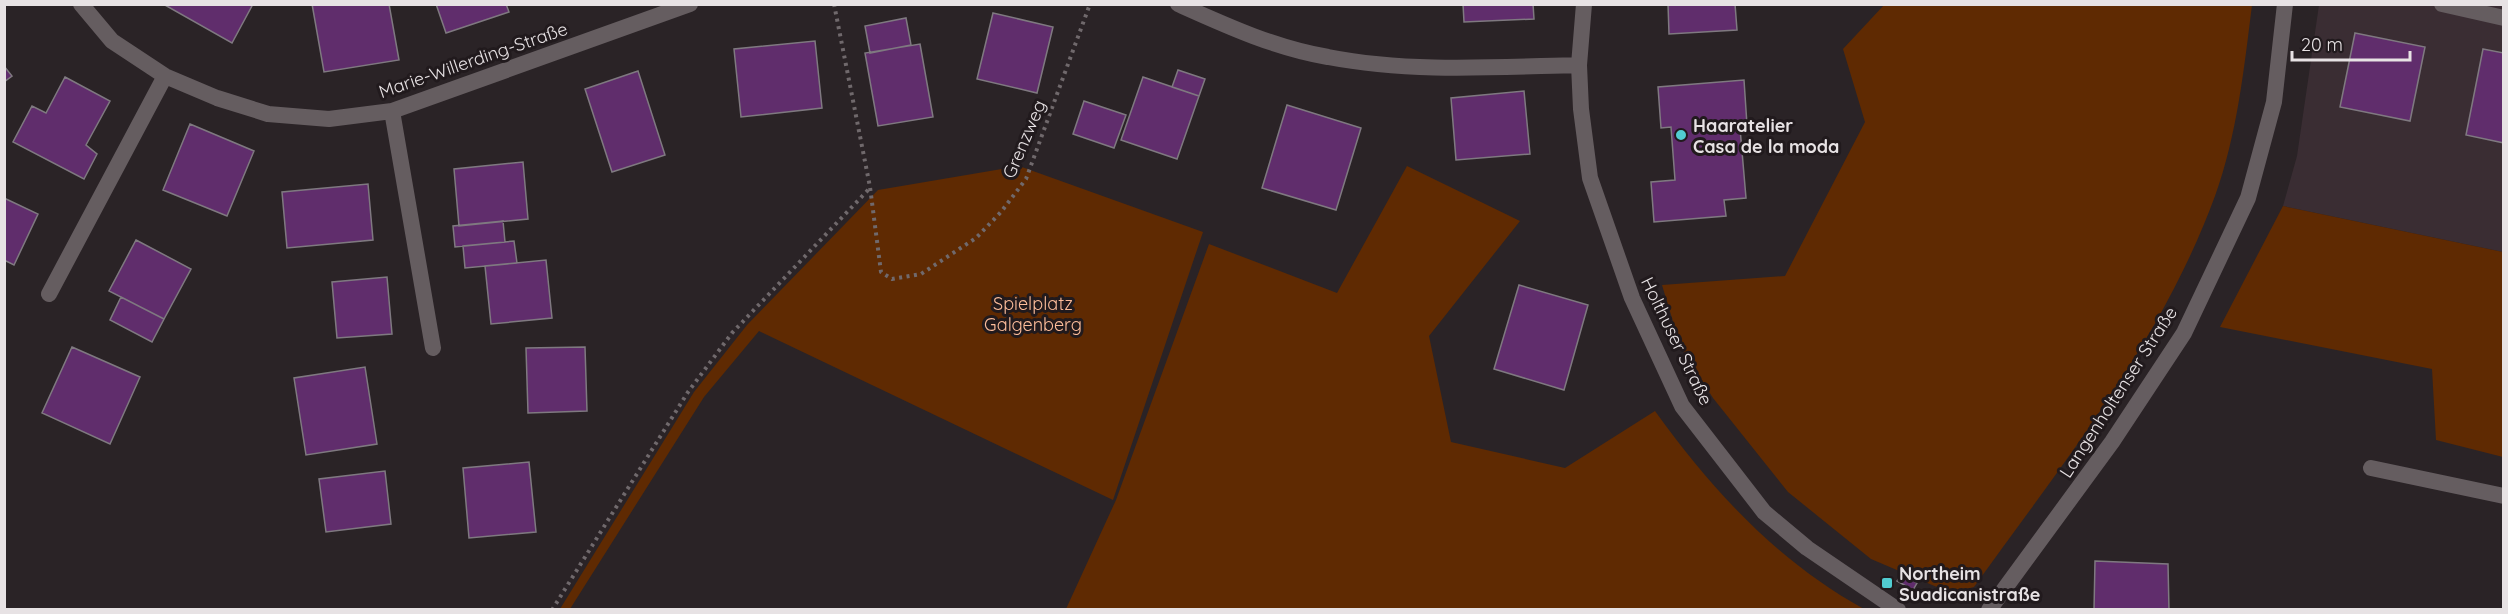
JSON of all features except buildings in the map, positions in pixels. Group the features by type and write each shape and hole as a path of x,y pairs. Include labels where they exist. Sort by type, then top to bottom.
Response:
{"street":[{"name":"Marie-Willerding-Straße","path":"81,4 112,41 165,76 217,99 268,114 329,119 392,111 690,4"},
{"path":"1178,4 1277,45 1328,57 1383,65 1443,68 1580,65"},
{"name":"Holthuser Straße","path":"1584,4 1580,65 1581,109 1590,178 1632,297 1682,406 1764,512 1807,548 1898,609"},
{"name":"Langenholtenser Straße","path":"1989,609 2112,442 2184,333 2248,198 2274,102 2286,4"},
{"path":"2442,4 2504,18"},
{"path":"49,294 165,76"},
{"path":"392,111 433,348"},
{"path":"2371,468 2504,496"}],"path":[{"path":"552,609 688,392 732,333 870,188 834,4"},
{"name":"Grenzweg","path":"870,188 881,272 892,279 921,274 976,238 1001,212 1026,179 1090,4"}],"shaded area":[{"path":"2319,5 2503,5 2503,252 2283,206 2297,156"}],"green space":[{"path":"1884,5 2252,5 2239,102 2223,173 2193,249 2168,301 2108,399 1974,587 1951,593 1871,559 1788,492 1713,398 1681,348 1662,285 1785,276 1865,122 1843,49"},
{"name":"Spielplatz Galgenberg","path":"1019,166 1203,232 1113,500 759,331 704,397 570,609 560,609 694,392 747,325 878,190"},
{"path":"1407,166 1520,221 1429,336 1451,442 1565,468 1655,411 1700,469 1748,522 1802,569 1864,609 1066,609 1116,500 1209,244 1337,293"},
{"path":"2283,206 2503,252 2503,457 2436,440 2432,369 2220,327"}],"place":[{"name":"Haaratelier Casa de la moda","path":"1681,135"},
{"name":"Northeim Suadicanistraße","path":"1887,583"}]}
